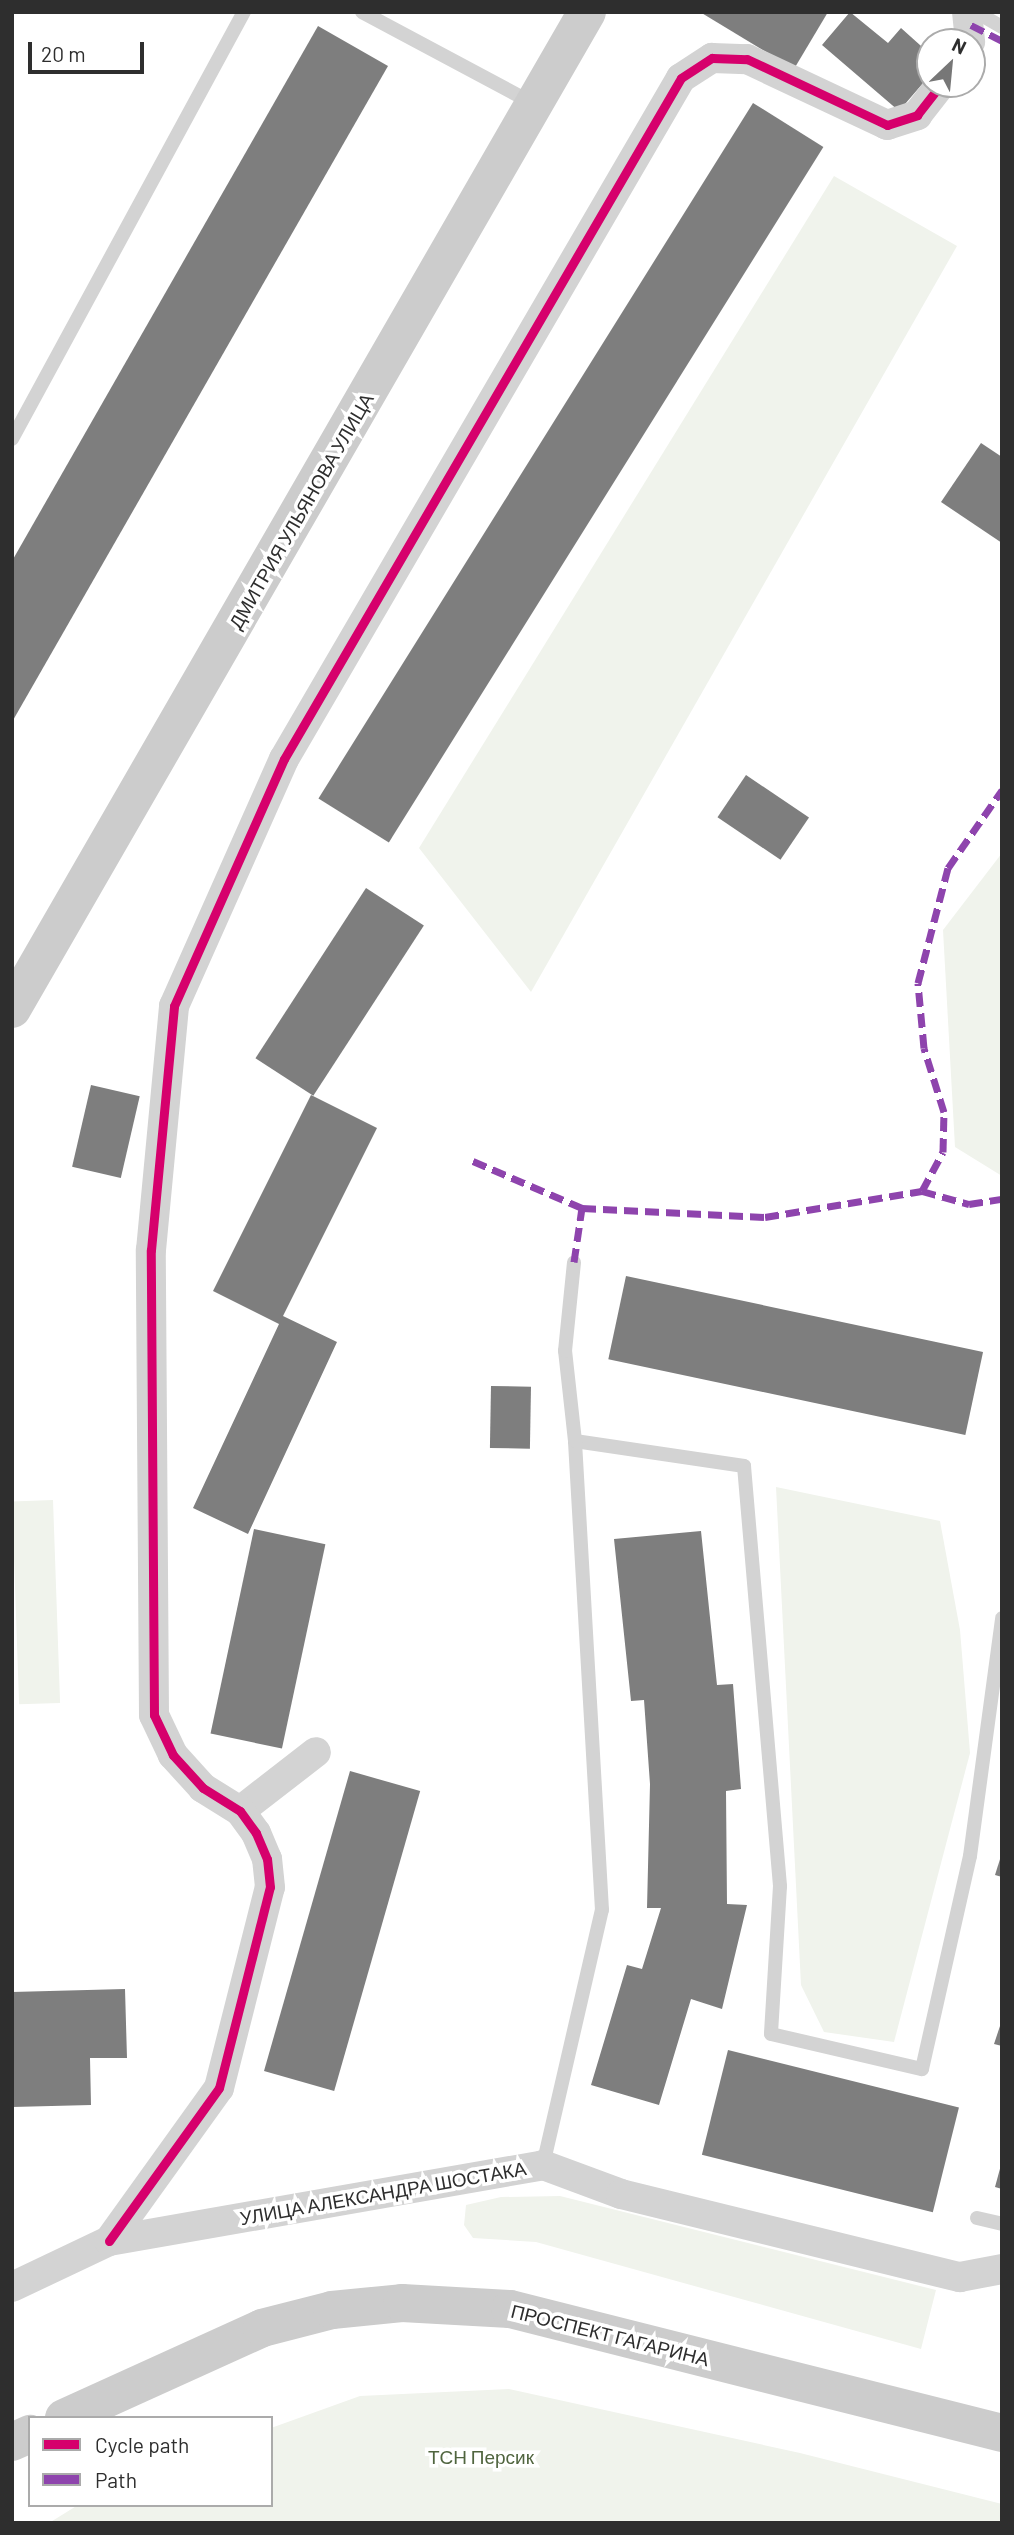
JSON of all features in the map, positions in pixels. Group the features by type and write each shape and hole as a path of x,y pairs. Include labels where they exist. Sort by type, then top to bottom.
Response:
{"main road":[{"name":"ДМИТРИЯ УЛЬЯНОВА УЛИЦА","path":"17,990 536,105 587,12"},
{"name":"ПРОСПЕКТ ГАГАРИНА","path":"68,2416 262,2328 332,2310 402,2303 510,2309 1002,2433"},
{"path":"12,2442 28,2435"}],"street":[{"path":"109,2241 219,2088 270,1887 267,1859 240,1811 203,1788 173,1755 154,1715 151,1250 174,1006 284,759 681,78 712,58 747,59 887,125 916,115 930,98"},
{"path":"240,1811 316,1752"},
{"name":"УЛИЦА АЛЕКСАНДРА ШОСТАКА","path":"12,2287 109,2241 543,2165 621,2194 960,2277 1002,2269"}],"lane":[{"path":"12,439 244,12"},
{"path":"362,12 536,105"},
{"path":"976,12 1002,27"},
{"path":"543,2165 602,1910 575,1441 565,1351 574,1262"},
{"path":"575,1441 744,1466 780,1886 771,2034 922,2069 970,1856 1002,1618"},
{"path":"977,2218 1002,2224"}],"green space":[{"path":"834,176 957,246 531,992 419,848"},
{"path":"1002,853 1002,1176 955,1147 943,930"},
{"path":"776,1487 940,1521 960,1630 970,1753 894,2042 824,2032 801,1985"},
{"path":"53,1500 60,1703 19,1704 12,1501"},
{"path":"560,2196 936,2290 921,2349 536,2242 473,2238 464,2225 466,2205 501,2197"},
{"name":"ТСН Персик","path":"509,2389 800,2453 1002,2504 1002,2523 49,2523 75,2507 273,2507 273,2427 360,2396"}],"building":[{"path":"700,12 828,12 794,69"},
{"path":"850,12 888,43 901,28 916,41 916,91 899,111 822,45"},
{"path":"318,26 388,66 12,722 12,561"},
{"path":"753,103 823,147 389,842 318,798"},
{"path":"981,443 1002,457 1002,543 941,502"},
{"path":"746,775 809,817 780,860 717,817"},
{"path":"366,888 424,926 313,1096 255,1058"},
{"path":"91,1085 140,1096 121,1178 72,1167"},
{"path":"311,1095 377,1128 283,1316 337,1342 248,1534 193,1508 279,1324 213,1291"},
{"path":"626,1276 983,1352 965,1435 608,1359"},
{"path":"491,1386 531,1387 530,1449 490,1448"},
{"path":"254,1529 325,1544 282,1749 211,1733"},
{"path":"701,1531 717,1685 733,1684 741,1789 726,1791 727,1904 747,1905 722,2009 691,1999 659,2105 591,2085 627,1965 642,1969 661,1908 647,1908 650,1784 644,1700 631,1701 614,1539"},
{"path":"350,1771 420,1791 334,2091 264,2071"},
{"path":"1002,1856 1002,1877 995,1875"},
{"path":"125,1989 127,2058 90,2058 91,2105 12,2107 12,1992"},
{"path":"1002,2023 1002,2046 994,2044"},
{"path":"728,2050 959,2108 933,2212 702,2155"},
{"path":"1002,2165 1002,2189 995,2187"}],"marked path":[{"path":"971,25 1002,41"},
{"path":"922,1191 943,1152 944,1112 924,1048 918,983 948,868 1002,790"},
{"path":"473,1161 582,1208 765,1217 922,1191 969,1204 1002,1199"},
{"path":"574,1262 582,1208"}],"cycle path":[{"path":"109,2241 219,2088 270,1887 267,1859 256,1833 240,1811 203,1788 173,1755 154,1715 151,1250 174,1006 284,759 681,78 712,58 747,59 887,125 917,115 930,98"}]}
